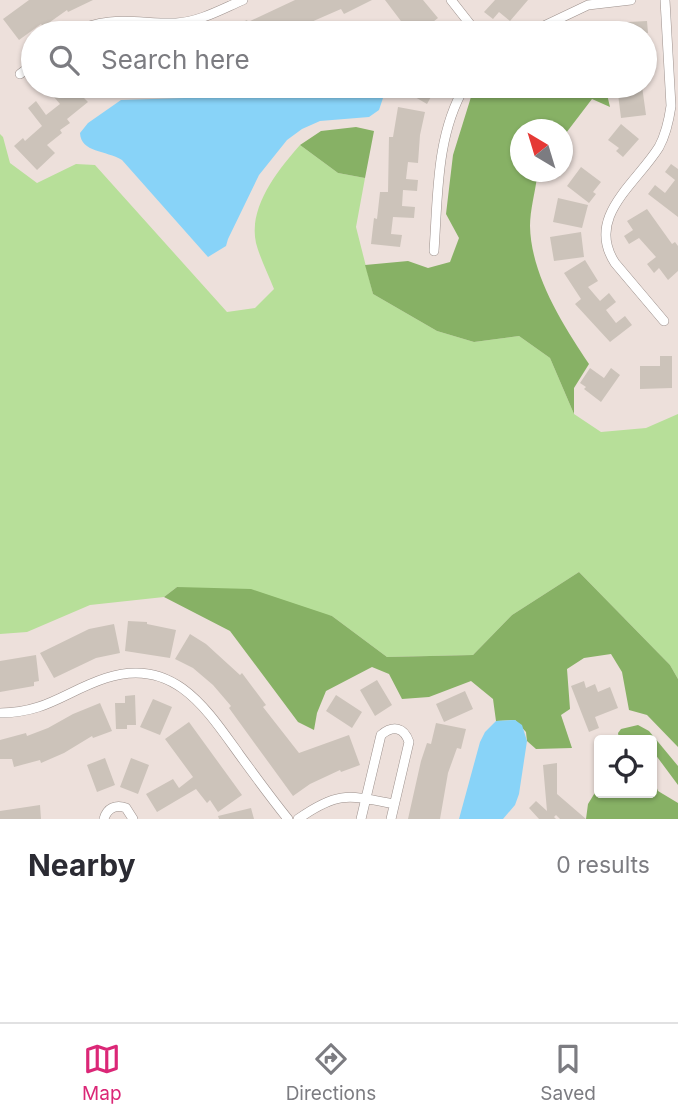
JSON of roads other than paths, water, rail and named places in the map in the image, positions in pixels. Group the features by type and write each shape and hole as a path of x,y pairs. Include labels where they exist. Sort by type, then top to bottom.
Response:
{"street":[{"path":"107,21 187,21 243,0"},
{"path":"451,0 468,21"},
{"path":"555,21 588,5 631,0"},
{"path":"664,321 609,254 605,227 611,211 659,147 668,122 671,106 666,0"},
{"path":"434,251 443,141 459,98"},
{"path":"0,713 35,710 109,677 136,673 160,677 189,692 201,703 288,819"},
{"path":"361,819 381,735 387,730 398,728 409,742 390,819"},
{"path":"298,819 330,799 355,797 394,804"},
{"path":"104,819 110,809 122,806 130,811 133,819"}],"water":[{"path":"383,98 379,110 369,117 320,121 287,140 259,175 226,246 208,257 122,160 90,148 81,139 80,133 88,123 121,100"},
{"path":"515,720 522,725 527,741 515,805 503,819 459,819 485,732 496,721"}]}
